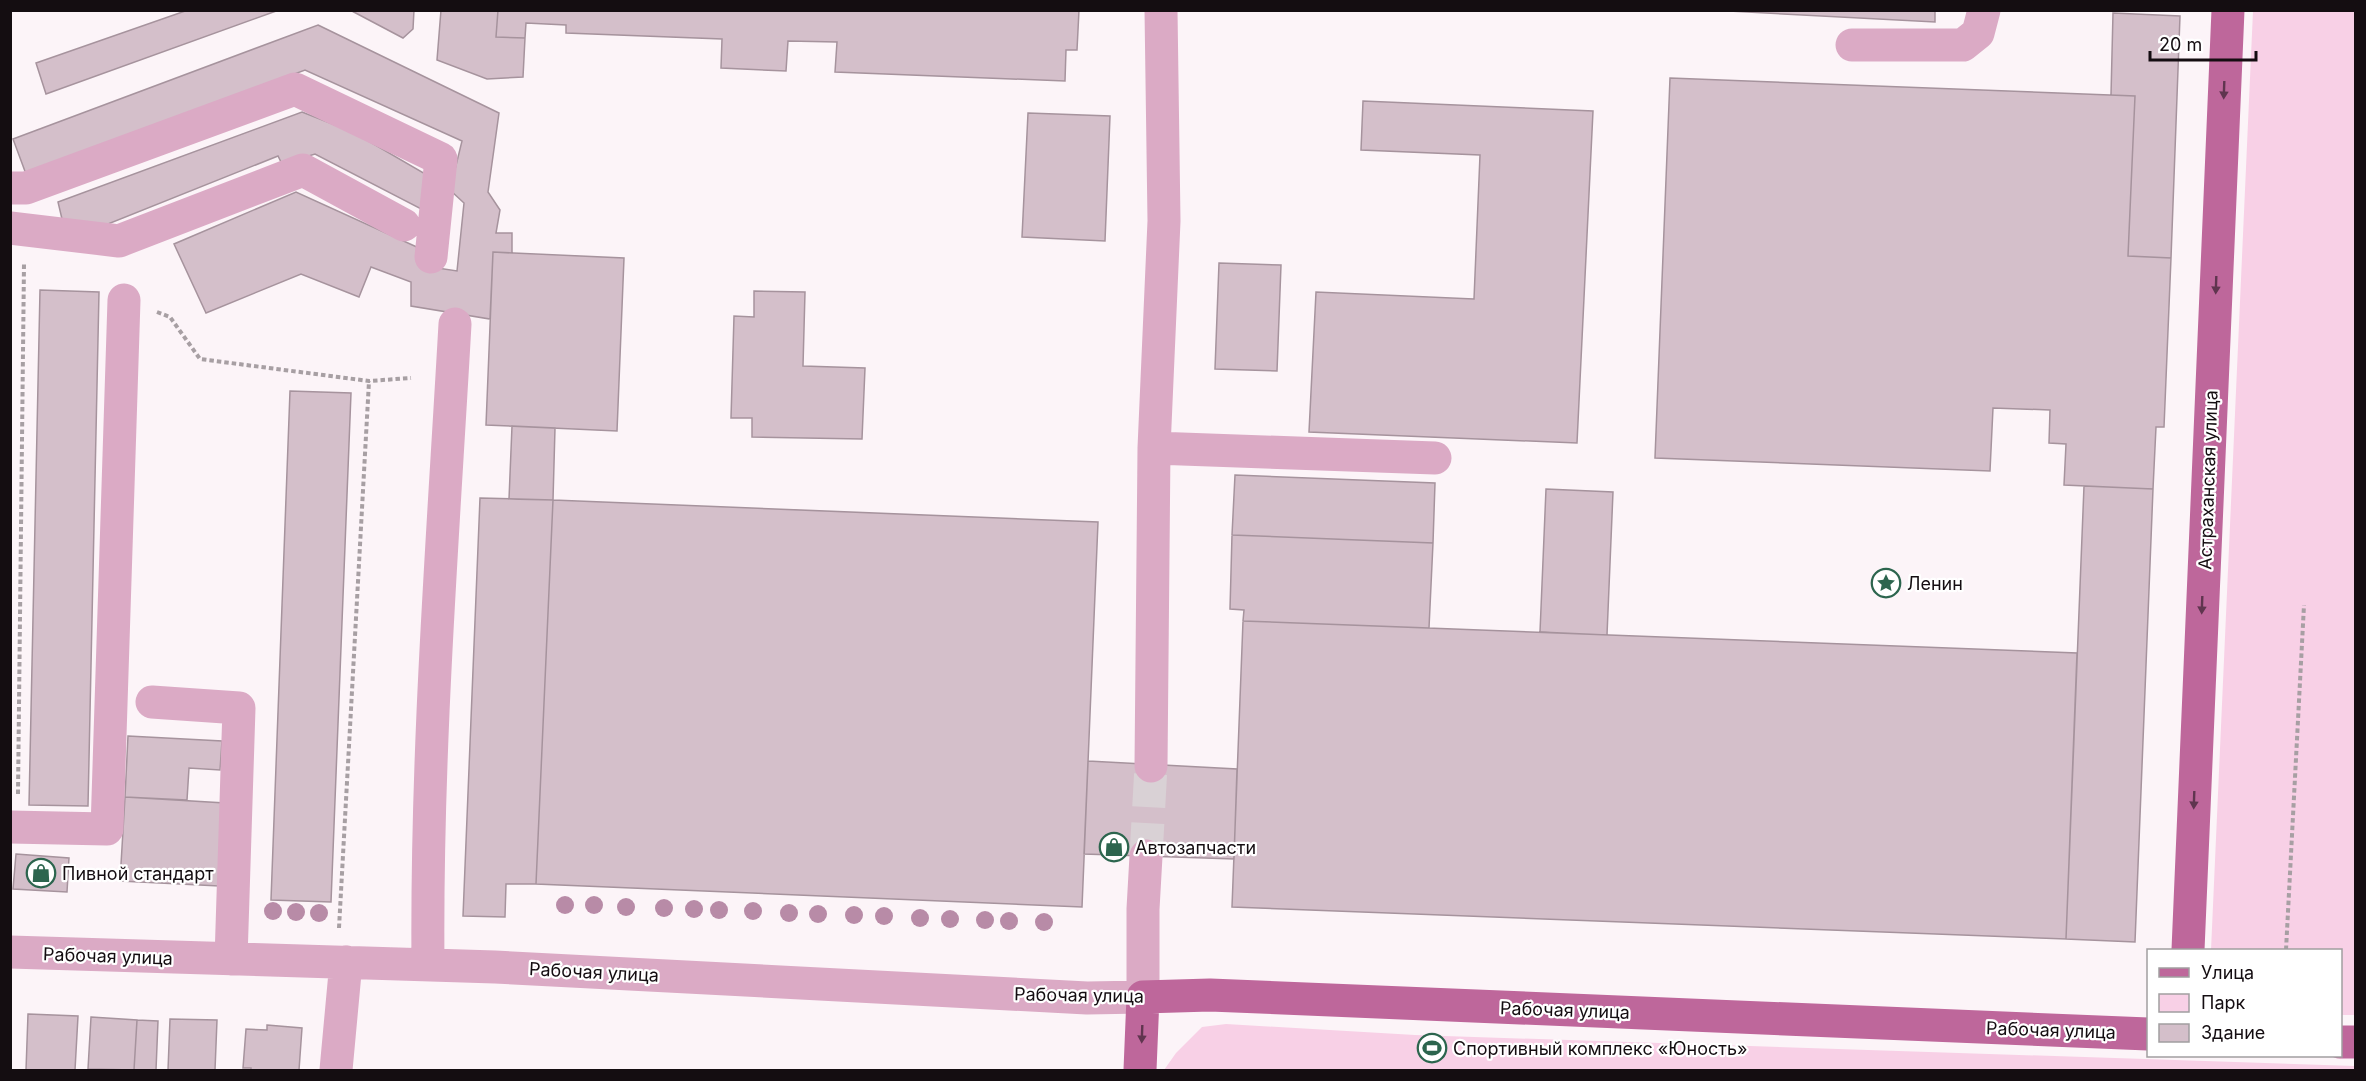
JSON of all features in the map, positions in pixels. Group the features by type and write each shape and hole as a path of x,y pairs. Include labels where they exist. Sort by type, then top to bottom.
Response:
{"main road":[{"name":"Астраханская улица","path":"2188,949 2228,10"},
{"name":"Рабочая улица","path":"1143,997 1210,995 2147,1034"},
{"path":"1140,1071 1143,997"}],"street":[{"path":"1152,766 1154,448 1164,220 1161,10"},
{"path":"1852,45 1962,45 1978,33 1984,10"},
{"path":"10,188 26,188 294,89 441,159 431,256"},
{"path":"10,228 119,241 303,170 404,225"},
{"path":"14,827 107,829 124,300"},
{"path":"428,965 428,880 438,637 455,324"},
{"path":"1154,448 1435,458"},
{"path":"152,702 239,708 231,959"},
{"path":"1143,997 1143,909 1146,856"},
{"name":"Рабочая улица","path":"10,952 428,965 1088,998 1143,997"},
{"path":"336,1071 346,962"}],"path":[{"path":"14,827 25,266"},
{"path":"124,300 170,317 200,358 369,381 411,378"},
{"path":"339,928 369,381"},
{"path":"2286,948 2304,605"}],"green space":[{"path":"2253,11 2355,11 2355,1015 2342,1015 2342,949 2211,949"},
{"name":"Спортивный комплекс «Юность»","path":"1226,1024 1415,1035 2355,1066 2356,1070 1164,1070 1176,1053 1202,1027"}],"building":[{"path":"188,10 279,10 46,94 36,63"},
{"path":"350,10 414,10 413,29 403,38"},
{"path":"441,10 498,10 496,37 525,38 523,77 487,79 437,60"},
{"path":"498,10 1079,10 1077,50 1066,50 1065,81 835,72 837,42 788,41 786,71 721,68 722,39 566,33 566,25 526,23 525,38 496,37"},
{"path":"1710,10 1935,10 1935,22"},
{"path":"2113,13 2180,16 2171,258 2128,256 2135,96 2111,95"},
{"path":"318,25 499,113 488,192 500,210 496,233 512,233 512,253 493,252 490,319 411,306 411,282 371,267 359,297 301,274 206,313 174,244 296,192 419,248 418,265 457,271 464,203 450,190 462,141 305,70 26,174 13,139"},
{"path":"1670,78 2135,96 2128,256 2171,258 2164,427 2156,427 2153,489 2064,485 2066,444 2049,443 2050,410 1993,408 1990,471 1655,458"},
{"path":"1363,101 1593,111 1577,443 1309,432 1316,292 1474,299 1480,155 1361,150"},
{"path":"302,112 353,132 434,179 425,211 315,154 282,164 278,156 103,226 62,219 58,202"},
{"path":"1028,113 1110,116 1105,241 1022,237"},
{"path":"493,252 624,258 617,431 486,425"},
{"path":"1219,263 1281,265 1277,371 1215,369"},
{"path":"40,290 99,292 88,806 29,805"},
{"path":"754,291 805,292 803,366 865,368 862,439 752,437 752,418 731,418 734,316 754,317"},
{"path":"290,391 351,393 331,902 271,900"},
{"path":"512,426 555,428 553,500 509,499"},
{"path":"1235,475 1435,483 1433,543 1232,535"},
{"path":"2084,486 2153,489 2135,942 2066,939"},
{"path":"1546,489 1613,492 1607,635 1540,632"},
{"path":"480,498 553,500 536,884 506,884 505,917 463,916"},
{"path":"553,500 1098,522 1082,907 536,884"},
{"path":"1232,535 1433,543 1429,628 1243,621 1244,610 1230,609"},
{"path":"1243,621 2077,653 2066,939 1232,907"},
{"path":"128,736 222,741 220,770 189,768 187,800 125,797"},
{"path":"1088,761 1237,769 1234,859 1084,854"},
{"path":"125,797 225,803 219,886 120,881"},
{"name":"Пивной стандарт","path":"16,854 69,858 67,892 13,889"},
{"path":"28,1014 78,1016 75,1070 26,1070"},
{"path":"91,1017 137,1020 134,1070 88,1069"},
{"path":"170,1019 217,1020 215,1070 168,1070"},
{"path":"137,1020 158,1021 156,1070 134,1070"},
{"path":"267,1025 302,1028 299,1070 243,1068 246,1029 267,1030"}],"tunnel":[{"path":"1146,856 1151,766"}],"place":[{"name":"Ленин","path":"1886,583"},
{"name":"Автозапчасти","path":"1114,847"},
{"name":"Пивной стандарт","path":"41,873"},
{"name":"Спортивный комплекс «Юность»","path":"1432,1048"}]}
